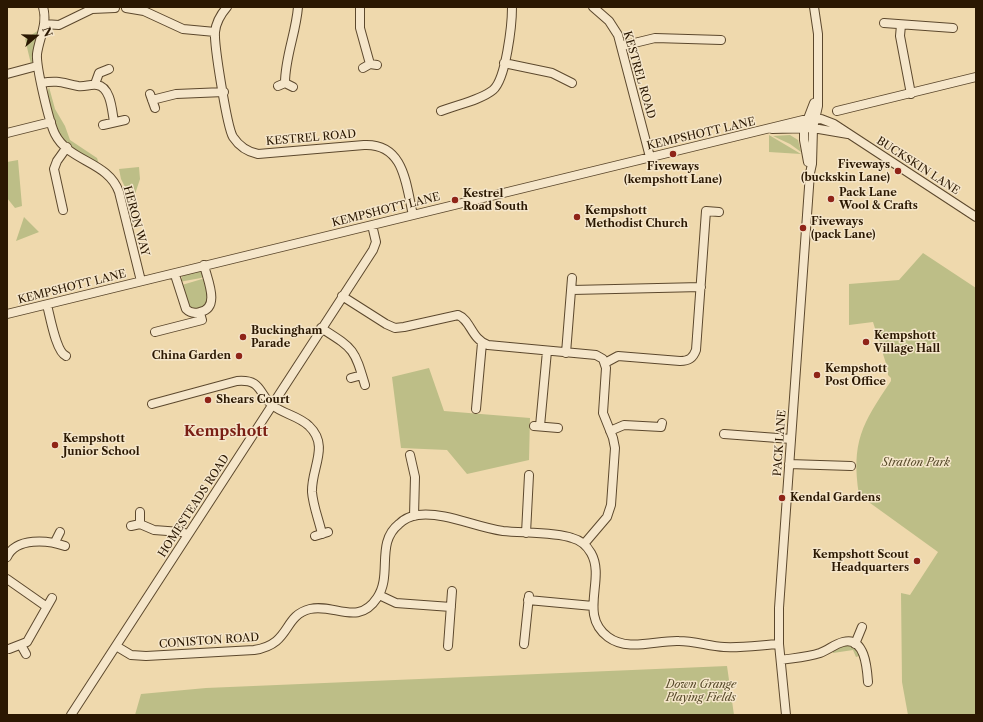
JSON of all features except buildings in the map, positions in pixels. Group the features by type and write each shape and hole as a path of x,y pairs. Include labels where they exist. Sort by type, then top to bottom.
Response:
{"street":[{"name":"HERON WAY","path":"43,7 44,24 37,53 37,66 51,122 57,138 67,148 106,172 115,184 141,281"},
{"path":"126,8 144,11 183,29 215,32 219,20 227,7"},
{"path":"286,85 286,67 295,33 298,7"},
{"path":"360,7 360,28 370,65"},
{"path":"440,112 482,96 493,90 499,81 504,63 511,26 512,7"},
{"name":"KESTREL ROAD","path":"593,7 612,25 622,46 650,157"},
{"name":"PACK LANE","path":"786,715 781,660 779,608 810,173 812,164 813,128 811,119 817,89 818,34 814,7"},
{"path":"44,24 59,25 92,9 116,8"},
{"path":"884,23 953,28"},
{"path":"901,24 900,36 911,94"},
{"name":"KESTREL ROAD","path":"215,32 229,127 233,137 240,145 254,153 370,145 380,146 388,151 400,165 413,215"},
{"path":"622,46 655,38 721,40"},
{"path":"504,63 540,70 570,79"},
{"path":"7,74 37,66"},
{"path":"95,84 99,73 109,69"},
{"path":"837,111 976,77"},
{"path":"41,83 57,80 80,87 95,84 102,87 106,91 114,122"},
{"path":"152,101 185,93 224,92"},
{"name":"PACK LANE","path":"810,173 804,140 804,129 811,119"},
{"name":"KEMPSHOTT LANE","path":"7,314 771,128 780,124 811,119"},
{"name":"BUCKSKIN LANE","path":"811,119 830,122 976,217"},
{"path":"103,125 125,120"},
{"path":"7,133 51,122"},
{"name":"KEMPSHOTT LANE","path":"771,128 804,129"},
{"name":"BUCKSKIN LANE","path":"804,129 813,128 848,134"},
{"path":"63,210 54,169 57,161 67,148"},
{"path":"52,202 61,200"},
{"path":"605,363 618,356 680,361 691,358 696,350 706,212 719,212"},
{"name":"HOMESTEADS ROAD","path":"71,715 375,246 376,242 372,225"},
{"path":"176,278 184,307 190,312 200,313 208,309 212,300 204,266"},
{"path":"566,353 572,278"},
{"path":"572,290 701,287"},
{"path":"342,296 394,328 455,315 460,316 474,336 482,343 503,348 596,355 601,357 605,363 603,413 615,448 610,510 607,517 584,544"},
{"path":"47,305 58,348 62,354 66,356"},
{"path":"155,332 202,320 200,313"},
{"path":"321,328 351,348 358,359 365,385"},
{"path":"476,409 482,343"},
{"path":"546,351 537,426 558,428"},
{"path":"351,378 362,375"},
{"path":"152,404 237,381 248,381 260,388 272,405 308,424 318,441 319,456 313,477 312,492 322,534"},
{"path":"610,431 624,426 661,427 662,423"},
{"path":"724,434 791,439"},
{"path":"409,459 415,477 414,516"},
{"path":"789,464 851,466"},
{"path":"526,533 529,475"},
{"path":"140,512 136,525 154,530 188,534"},
{"path":"451,606 396,603 379,595 382,587 385,552 389,536 399,524 414,516 437,516 501,531 570,537 584,544 590,551 595,566 593,606 596,624 608,637 619,642 642,644 681,641 726,647 780,644"},
{"path":"55,542 60,532"},
{"path":"7,557 9,553 15,549 30,542 55,542 65,546"},
{"path":"7,579 47,607"},
{"path":"447,641 452,590"},
{"name":"CONISTON ROAD","path":"116,646 132,655 146,656 260,649 272,645 279,640 294,618 305,610 317,608 355,613 369,607 379,595"},
{"path":"9,650 27,642 52,598"},
{"path":"524,644 528,598 593,606"},
{"path":"855,644 862,627"},
{"path":"781,660 817,654 844,642 855,644 861,650 866,660 866,683 878,682"},
{"path":"20,645 26,654"}],"green space":[{"path":"39,30 34,59 31,64 25,39"},
{"path":"49,87 55,109 65,126 70,140 97,158 99,164 67,143 57,130 47,93"},
{"path":"769,135 801,154 769,152"},
{"path":"790,135 798,140 801,152 790,144 773,136"},
{"path":"18,160 22,206 15,208 7,198 7,162"},
{"path":"139,167 140,179 135,194 129,195 121,179 119,169"},
{"path":"24,217 39,232 16,241"},
{"name":"Stratton Park","path":"923,253 976,288 976,715 908,715 902,682 901,593 910,595 938,552 859,495 857,461 861,434 866,422 891,381 891,378 888,375 888,370 873,322 849,325 849,284 899,280"},
{"path":"199,270 204,276 201,278 179,282 182,278 181,274"},
{"path":"202,279 205,280 209,298 208,304 196,311 189,308 182,285"},
{"path":"429,368 444,411 530,418 529,460 467,474 447,450 401,448 392,377"},
{"path":"853,644 862,655 856,657 853,650 833,653 832,648"},
{"name":"Down Grange Playing Fields","path":"727,666 734,715 135,715 141,694 206,688"}],"place":[{"name":"Fiveways (kempshott Lane)","path":"673,154"},
{"name":"Fiveways (buckskin Lane)","path":"898,171"},
{"name":"Pack Lane Wool & Crafts","path":"831,199"},
{"name":"Kestrel Road South","path":"455,200"},
{"name":"Kempshott Methodist Church","path":"577,217"},
{"name":"Fiveways (pack Lane)","path":"803,228"},
{"name":"Buckingham Parade","path":"243,337"},
{"name":"Kempshott Village Hall","path":"866,342"},
{"name":"China Garden","path":"239,356"},
{"name":"Kempshott Post Office","path":"817,375"},
{"name":"Shears Court","path":"208,400"},
{"name":"Kempshott Junior School","path":"55,445"},
{"name":"Kendal Gardens","path":"782,498"},
{"name":"Kempshott Scout Headquarters","path":"917,561"}],"district":[{"name":"Kempshott","path":"226,432"}]}
